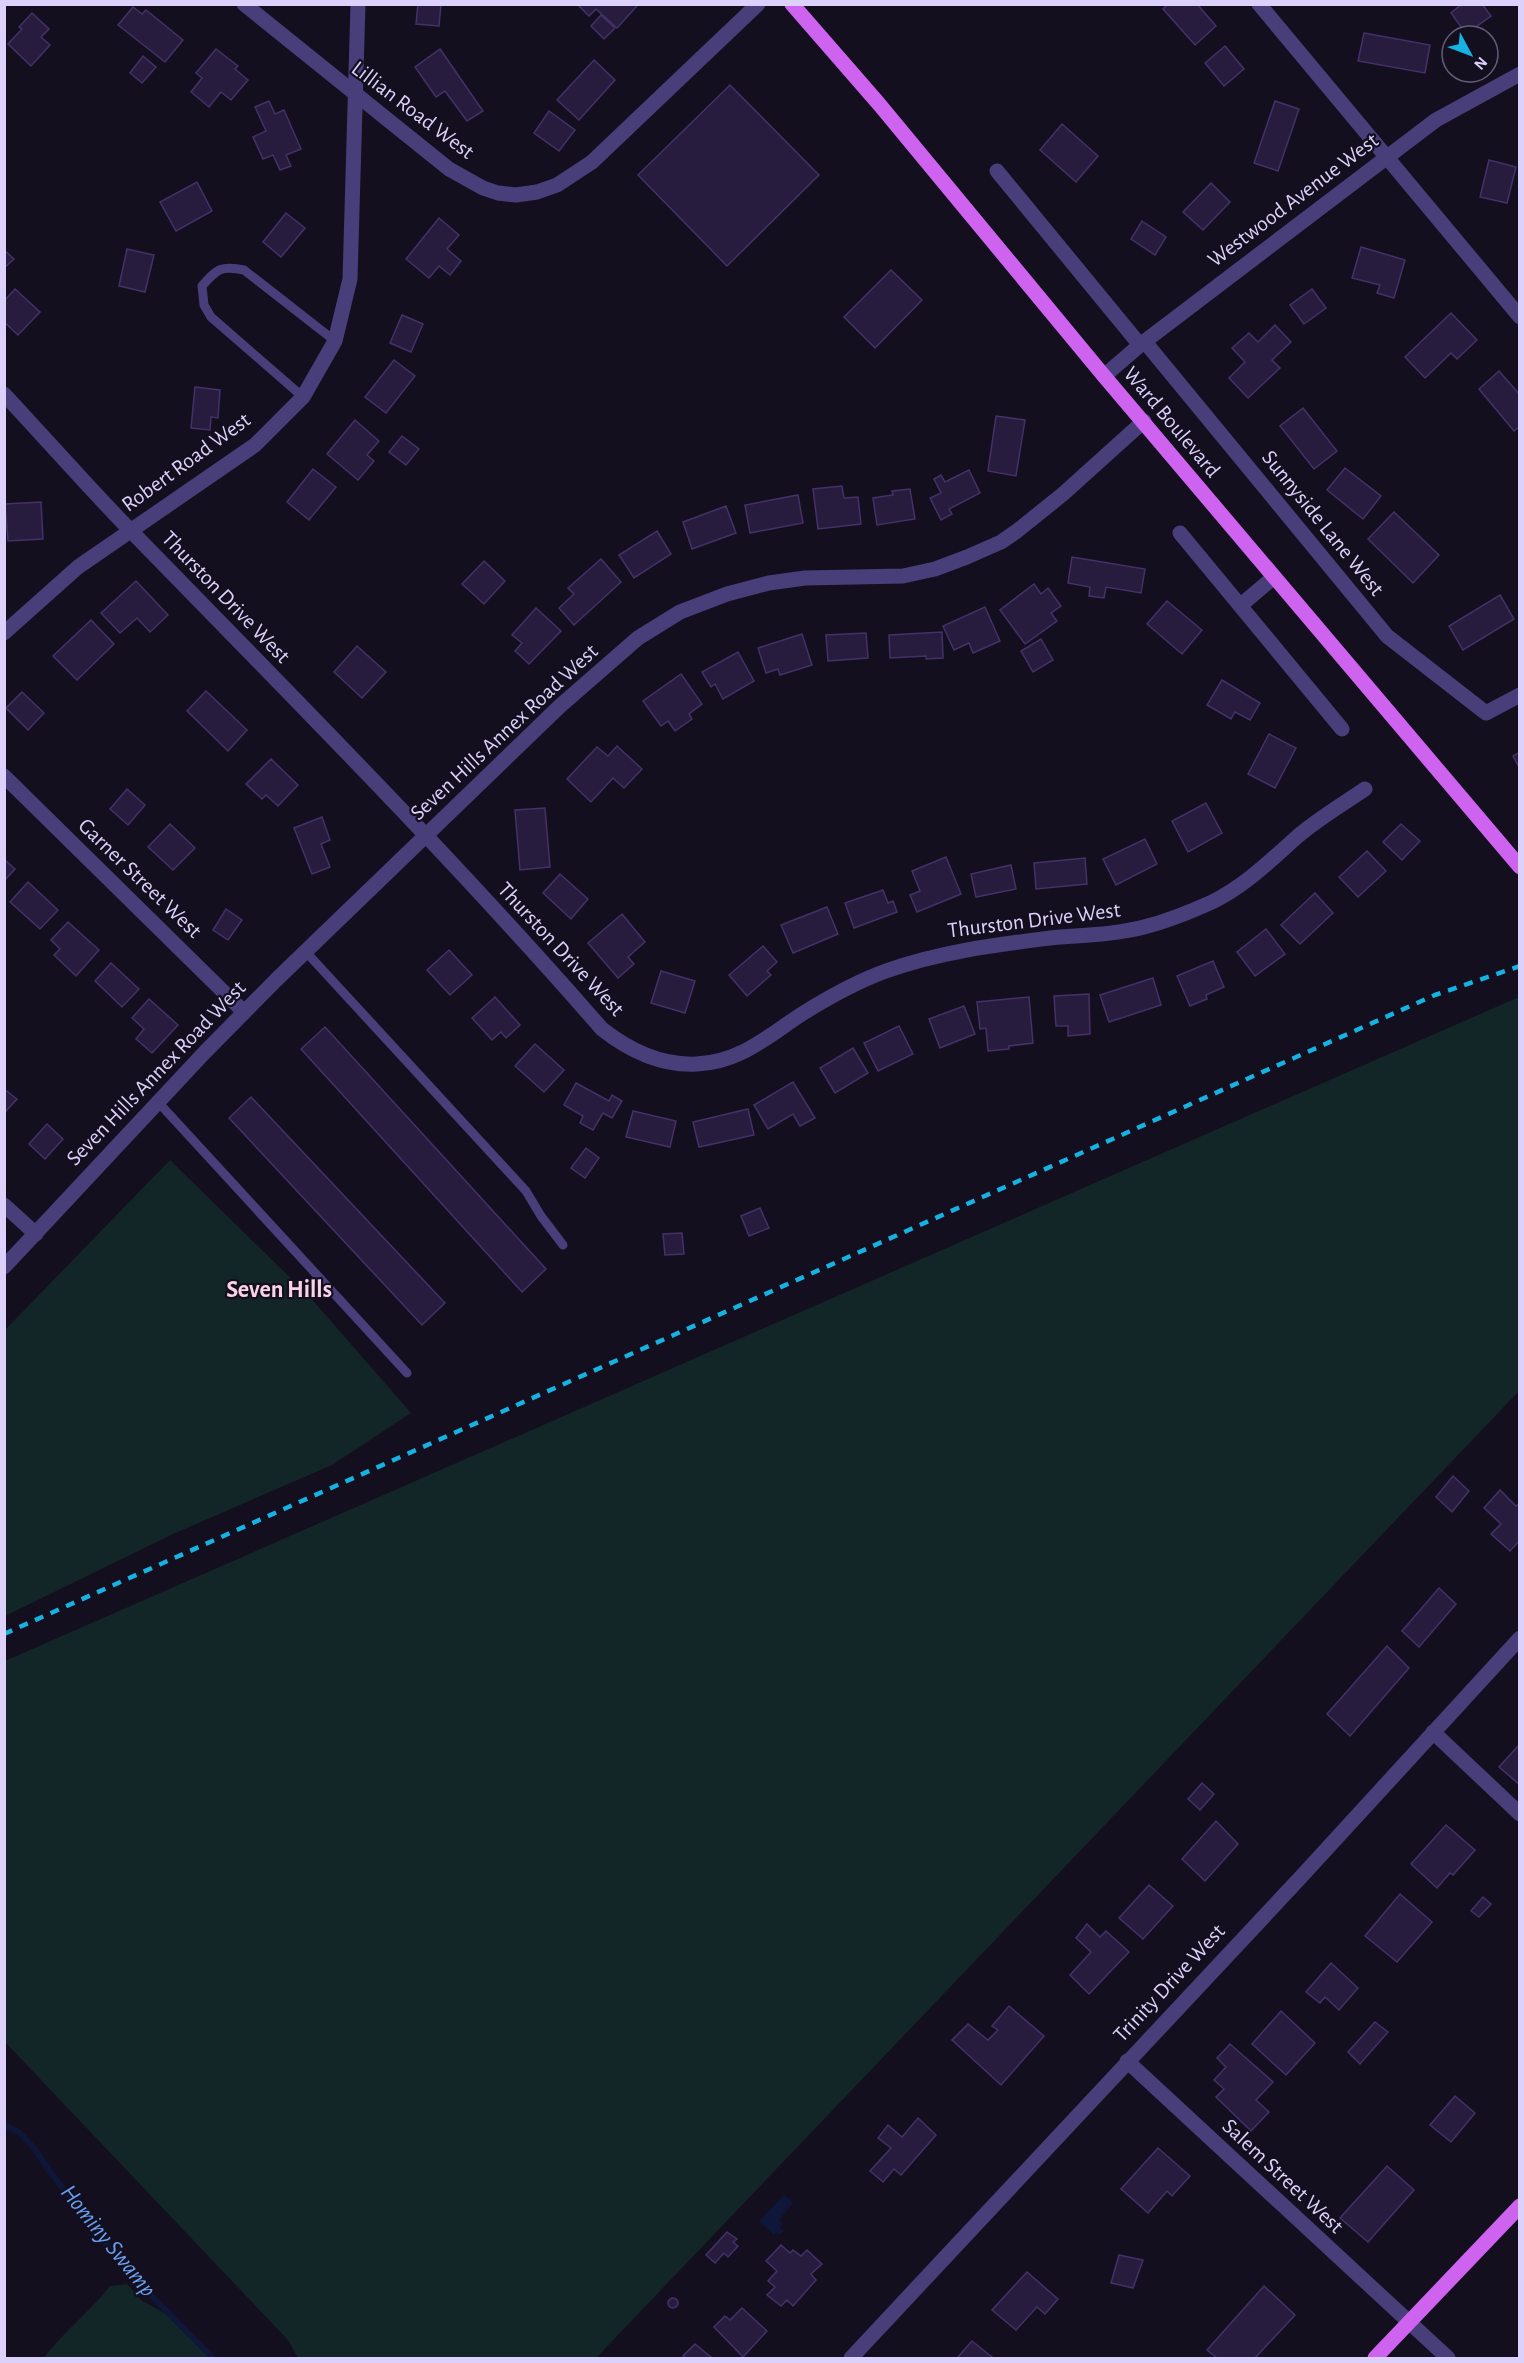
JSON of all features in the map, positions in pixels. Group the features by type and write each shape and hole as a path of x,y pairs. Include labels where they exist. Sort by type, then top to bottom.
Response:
{"main road":[{"name":"Ward Boulevard","path":"792,4 886,112 1104,376 1520,867"},
{"path":"1374,2358 1520,2206"}],"street":[{"name":"Lillian Road West","path":"244,4 449,169 498,193 516,195 537,192 556,185 592,162 749,7"},
{"name":"Robert Road West","path":"4,633 78,567 255,445 303,397 335,341 350,279 358,4"},
{"path":"1260,4 1520,317"},
{"name":"Westwood Avenue West","path":"1104,376 1143,343 1436,120 1520,74"},
{"name":"Sunnyside Lane West","path":"997,171 1387,636 1486,713 1520,695"},
{"name":"Thurston Drive West","path":"4,394 130,530 426,837 602,1029 622,1044 644,1056 672,1063 697,1064 722,1061 746,1052 841,991 883,972 921,959 1051,938 1106,935 1144,927 1179,916 1215,900 1251,878 1300,835 1365,789"},
{"name":"Seven Hills Annex Road West","path":"4,1267 244,1012 586,684 638,638 680,612 727,594 769,582 805,578 903,576 935,569 967,557 1001,542 1017,531 1072,486 1144,421"},
{"path":"1180,533 1342,729"},
{"path":"1241,605 1274,577"},
{"name":"Garner Street West","path":"4,776 244,1012"},
{"path":"4,1205 36,1233"},
{"name":"Trinity Drive West","path":"851,2358 1520,1638"},
{"path":"1433,1732 1520,1814"},
{"name":"Salem Street West","path":"1127,2061 1448,2358"}],"lane":[{"path":"303,397 211,317 204,305 202,286 217,270 231,267 244,270 335,341"},
{"path":"306,952 526,1191 563,1245"},
{"path":"158,1102 407,1373"}],"green space":[{"path":"1519,997 1519,1391 596,2358 298,2358 288,2340 5,2042 5,1661"},
{"path":"170,1160 309,1296 411,1413 332,1465 173,1534 5,1616 5,1330"},
{"path":"127,2284 141,2300 173,2318 213,2358 44,2358 110,2286"}],"water":[{"path":"784,2195 793,2203 779,2220 783,2224 780,2228 784,2231 779,2235 777,2232 774,2235 759,2221"}],"building":[{"path":"418,4 441,4 439,26 416,24"},
{"path":"577,4 636,4 637,6 617,28 596,9 589,16"},
{"path":"1168,4 1197,4 1216,26 1195,45 1163,9"},
{"path":"1462,4 1482,4 1491,16 1480,24 1459,24 1451,13"},
{"path":"133,7 142,14 146,10 183,40 165,62 118,25"},
{"path":"32,13 49,29 41,37 50,45 31,66 8,44 22,29 19,27"},
{"path":"601,15 615,28 604,39 591,26"},
{"path":"1364,33 1430,45 1425,73 1358,61"},
{"path":"1225,46 1244,69 1224,86 1205,63"},
{"path":"216,49 238,66 235,69 248,80 231,100 221,92 209,107 191,92 202,78 196,73"},
{"path":"440,49 483,111 467,121 445,91 436,97 415,67"},
{"path":"143,56 156,67 142,83 130,73"},
{"path":"594,60 615,80 579,120 557,100"},
{"path":"730,85 819,175 727,266 638,175"},
{"path":"269,101 275,114 284,110 301,149 286,155 291,166 280,170 273,155 263,159 253,137 266,131 255,107"},
{"path":"1275,101 1299,109 1278,171 1254,163"},
{"path":"549,111 575,130 559,151 534,133"},
{"path":"1062,124 1098,156 1076,182 1040,150"},
{"path":"1489,160 1516,167 1507,203 1480,197"},
{"path":"197,182 212,211 176,231 160,202"},
{"path":"1211,183 1230,202 1203,230 1183,212"},
{"path":"286,213 305,228 281,257 263,242"},
{"path":"439,218 459,235 447,249 461,261 450,275 439,266 429,278 406,259"},
{"path":"1142,221 1166,237 1155,255 1131,239"},
{"path":"1361,247 1405,260 1394,298 1377,293 1380,285 1352,278"},
{"path":"127,249 154,255 145,292 119,286"},
{"path":"4,250 14,259 4,268"},
{"path":"891,270 922,300 875,348 844,317"},
{"path":"15,289 40,312 18,335 4,322 4,301"},
{"path":"1312,289 1326,308 1304,324 1290,305"},
{"path":"1451,313 1477,340 1457,359 1451,353 1425,378 1405,357"},
{"path":"402,315 423,324 411,352 390,343"},
{"path":"1275,325 1291,342 1272,360 1280,368 1248,398 1229,378 1245,362 1232,348 1249,333 1258,342"},
{"path":"394,360 415,376 386,413 365,397"},
{"path":"1499,371 1520,395 1520,426 1514,431 1479,389"},
{"path":"195,387 220,390 218,418 211,417 210,430 191,428"},
{"path":"1303,408 1337,451 1314,469 1280,426"},
{"path":"996,416 1025,420 1016,476 988,471"},
{"path":"355,420 379,441 367,455 374,461 358,480 327,454"},
{"path":"402,436 419,449 406,465 389,452"},
{"path":"1345,468 1381,496 1363,519 1327,490"},
{"path":"313,469 336,487 309,520 287,502"},
{"path":"969,470 980,493 949,509 952,514 941,520 930,498 941,493 934,479 941,475 945,482"},
{"path":"842,486 844,498 858,497 861,524 818,529 813,489"},
{"path":"910,489 915,519 877,525 873,498 893,495 892,491"},
{"path":"798,495 803,523 750,533 745,505"},
{"path":"41,502 43,539 8,541 5,504"},
{"path":"726,506 736,533 692,549 683,522"},
{"path":"1394,512 1439,555 1413,583 1368,539"},
{"path":"657,531 671,554 634,578 619,555"},
{"path":"1072,557 1145,569 1141,593 1106,587 1104,598 1089,596 1090,587 1068,583"},
{"path":"601,559 621,582 574,625 559,608 574,594 568,588"},
{"path":"484,561 505,581 484,604 462,584"},
{"path":"136,581 168,615 150,632 137,618 120,633 101,613"},
{"path":"1034,584 1041,594 1048,588 1061,606 1051,613 1057,621 1025,644 1000,610"},
{"path":"1500,595 1514,619 1463,650 1449,626"},
{"path":"1167,601 1202,630 1182,654 1147,624"},
{"path":"985,607 1000,641 973,653 969,643 954,650 943,626"},
{"path":"536,608 561,631 529,664 515,651 522,643 512,635"},
{"path":"91,620 114,644 77,680 53,656"},
{"path":"942,632 943,658 926,659 926,656 890,658 889,635"},
{"path":"866,633 868,658 828,661 826,635"},
{"path":"802,634 812,665 780,675 778,669 766,673 758,648"},
{"path":"1041,639 1053,660 1033,672 1021,651"},
{"path":"357,646 386,672 362,698 334,672"},
{"path":"738,652 754,681 723,699 715,684 711,687 702,672"},
{"path":"681,674 702,704 689,714 692,719 675,731 668,721 661,726 643,701"},
{"path":"1222,680 1260,703 1250,720 1235,712 1231,719 1207,705"},
{"path":"206,691 247,730 228,751 187,711"},
{"path":"22,692 44,713 28,730 6,708"},
{"path":"1269,734 1296,748 1275,788 1248,774"},
{"path":"617,746 642,769 624,788 613,778 591,802 567,779 597,747 608,756"},
{"path":"1520,752 1520,769 1513,756"},
{"path":"271,759 298,785 278,806 266,795 262,799 246,784"},
{"path":"127,789 145,805 128,825 110,809"},
{"path":"1206,803 1222,833 1188,852 1172,821"},
{"path":"545,808 550,867 520,870 515,810"},
{"path":"322,817 330,840 321,844 330,867 312,874 294,828"},
{"path":"170,824 195,848 173,870 148,847"},
{"path":"1401,824 1420,841 1402,860 1383,842"},
{"path":"1145,839 1157,864 1116,885 1103,859"},
{"path":"1367,851 1386,871 1358,897 1339,877"},
{"path":"946,857 961,894 917,912 910,895 920,891 912,871"},
{"path":"1085,858 1087,884 1036,889 1034,863"},
{"path":"4,859 15,869 4,881"},
{"path":"1011,865 1016,889 976,897 971,874"},
{"path":"560,874 588,899 571,919 543,893"},
{"path":"28,882 58,910 40,929 10,902"},
{"path":"883,890 888,903 893,901 897,912 854,928 845,903"},
{"path":"1315,893 1333,913 1300,944 1281,925"},
{"path":"827,907 838,934 793,953 781,925"},
{"path":"226,909 242,920 228,940 213,930"},
{"path":"622,914 645,942 628,957 634,964 618,978 588,943"},
{"path":"68,922 99,950 76,976 54,955 60,949 51,940"},
{"path":"1266,929 1285,954 1255,976 1237,952"},
{"path":"763,946 777,962 767,971 771,975 747,996 729,975"},
{"path":"449,950 472,975 450,995 427,970"},
{"path":"1213,961 1224,987 1206,995 1207,999 1190,1006 1177,976"},
{"path":"111,963 139,989 122,1007 95,981"},
{"path":"661,971 695,981 685,1013 651,1003"},
{"path":"1153,978 1161,1005 1109,1022 1100,995"},
{"path":"1089,994 1090,1034 1068,1036 1068,1026 1056,1026 1054,996"},
{"path":"495,997 520,1025 506,1038 501,1032 492,1040 472,1018"},
{"path":"1029,997 1033,1043 988,1051 986,1028 980,1029 977,1002"},
{"path":"149,999 178,1025 152,1053 136,1039 144,1029 132,1018"},
{"path":"964,1006 975,1034 940,1048 929,1019"},
{"path":"899,1026 913,1054 878,1071 864,1043"},
{"path":"325,1027 546,1269 522,1292 301,1049"},
{"path":"535,1044 564,1070 544,1092 515,1066"},
{"path":"853,1048 868,1073 835,1093 820,1068"},
{"path":"793,1082 815,1118 800,1126 793,1114 768,1129 754,1105"},
{"path":"576,1083 609,1101 612,1095 622,1101 612,1118 603,1113 593,1130 580,1123 583,1116 564,1105"},
{"path":"4,1089 17,1099 4,1113"},
{"path":"251,1097 445,1303 422,1325 229,1118"},
{"path":"748,1109 754,1135 699,1147 693,1122"},
{"path":"633,1111 676,1121 670,1147 626,1137"},
{"path":"47,1124 63,1139 45,1159 29,1144"},
{"path":"586,1148 599,1158 585,1178 571,1168"},
{"path":"760,1208 769,1228 749,1236 741,1216"},
{"path":"682,1233 684,1254 665,1255 663,1234"},
{"path":"1453,1476 1469,1491 1452,1512 1436,1497"},
{"path":"1500,1490 1516,1506 1520,1503 1520,1540 1510,1551 1491,1534 1501,1524 1484,1508"},
{"path":"1439,1588 1456,1604 1419,1647 1402,1631"},
{"path":"1387,1646 1409,1668 1350,1736 1327,1714"},
{"path":"1520,1744 1520,1785 1499,1767"},
{"path":"1202,1783 1214,1794 1200,1810 1188,1799"},
{"path":"1216,1821 1238,1844 1205,1881 1182,1859"},
{"path":"1446,1825 1475,1850 1453,1875 1450,1873 1437,1888 1411,1864"},
{"path":"1149,1885 1173,1906 1143,1939 1119,1918"},
{"path":"1400,1894 1432,1922 1397,1962 1365,1936"},
{"path":"1483,1897 1491,1904 1479,1917 1471,1911"},
{"path":"1087,1924 1100,1937 1106,1931 1129,1952 1089,1994 1070,1975 1091,1952 1076,1938"},
{"path":"1331,1963 1358,1988 1339,2010 1325,1997 1320,2003 1306,1992"},
{"path":"1009,2006 1044,2036 1001,2085 952,2040 968,2024 988,2040 998,2030 992,2026"},
{"path":"1281,2011 1315,2043 1286,2075 1252,2044"},
{"path":"1375,2022 1388,2032 1360,2064 1348,2052"},
{"path":"1230,2044 1273,2082 1256,2100 1269,2112 1251,2131 1216,2097 1224,2089 1214,2080 1226,2067 1217,2058"},
{"path":"1455,2096 1475,2113 1451,2142 1430,2125"},
{"path":"918,2118 936,2135 901,2175 894,2169 883,2182 870,2171 891,2148 878,2138 888,2125 902,2137"},
{"path":"1158,2148 1190,2176 1172,2196 1167,2191 1148,2213 1121,2189"},
{"path":"1387,2166 1414,2190 1368,2242 1340,2218"},
{"path":"727,2232 737,2239 733,2242 738,2246 728,2257 724,2253 715,2263 706,2255"},
{"path":"781,2245 790,2253 793,2250 801,2256 807,2250 822,2264 811,2274 816,2280 793,2306 787,2300 781,2306 767,2295 775,2287 768,2281 777,2271 766,2261"},
{"path":"1119,2255 1143,2260 1133,2288 1111,2283"},
{"path":"1027,2272 1058,2299 1045,2314 1037,2307 1016,2330 992,2310"},
{"path":"1264,2286 1295,2315 1255,2358 1217,2358 1207,2350"},
{"path":"673,2298 678,2303 673,2308 668,2303"},
{"path":"742,2308 767,2331 743,2357 714,2327 725,2316 730,2320"},
{"path":"972,2341 992,2357 957,2358"},
{"path":"695,2344 712,2358 683,2356"}],"waterway":[{"name":"Hominy Swamp","path":"4,2125 20,2133 35,2149 124,2268 213,2358"}],"railway":[{"path":"4,1634 1435,995 1520,966"}],"district":[{"name":"Seven Hills","path":"279,1290"}]}
